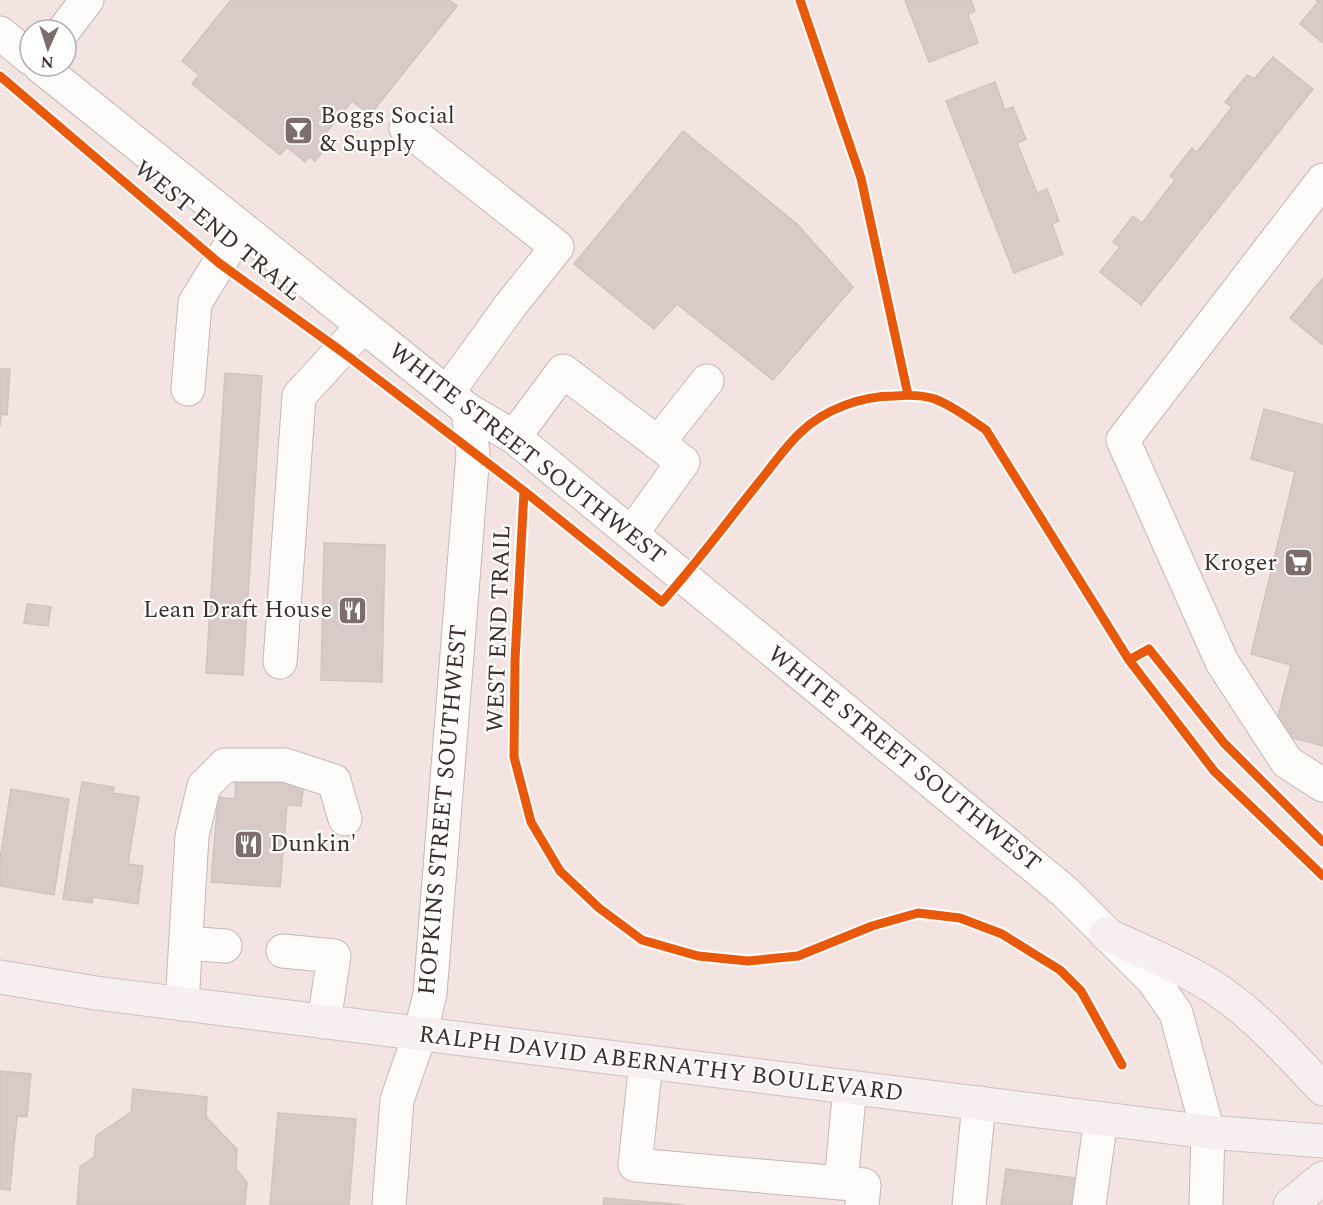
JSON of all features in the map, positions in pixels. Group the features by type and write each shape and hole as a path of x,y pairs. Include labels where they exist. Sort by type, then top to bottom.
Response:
{"main road":[{"path":"1106,934 1200,979 1270,1033 1323,1089"},
{"name":"RALPH DAVID ABERNATHY BOULEVARD","path":"0,977 96,993 1101,1119 1208,1132 1323,1141"},
{"path":"1290,1205 1323,1178"}],"street":[{"path":"73,18 87,0"},
{"path":"0,33 18,48"},
{"name":"WHITE STREET SOUTHWEST","path":"55,78 458,402 514,437 1064,891 1152,980 1176,1013 1208,1132 1206,1205"},
{"path":"406,128 556,247 510,306 458,402"},
{"path":"1323,180 1123,440 1222,662 1287,762 1323,785"},
{"path":"188,389 195,303 241,228"},
{"path":"280,662 299,396 363,326"},
{"path":"514,437 563,371 683,462 632,533"},
{"path":"658,443 707,381"},
{"name":"HOPKINS STREET SOUTHWEST","path":"388,1205 397,1100 420,1034 430,994 473,453 458,402"},
{"path":"182,1004 192,836 204,786 225,765 285,765 334,781 345,819"},
{"path":"186,942 225,946"},
{"path":"283,951 334,956 324,1022"},
{"path":"646,1062 635,1165 852,1194 850,1087"},
{"path":"969,1205 979,1103"},
{"path":"1089,1205 1101,1119"}],"building":[{"path":"231,0 449,0 457,6 370,115 352,101 316,145 323,151 315,161 310,157 305,162 287,147 280,155 192,84 199,75 182,61"},
{"path":"905,0 971,0 975,11 968,14 978,43 929,62"},
{"path":"1316,0 1323,0 1323,43 1300,24 1318,2"},
{"path":"1273,57 1313,89 1141,305 1100,272 1120,247 1113,242 1133,216 1142,223 1175,180 1170,176 1192,148 1197,152 1232,107 1225,102 1247,75 1254,79"},
{"path":"995,82 1005,110 1013,107 1026,139 1017,143 1037,193 1047,189 1059,221 1052,224 1063,254 1014,273 946,101"},
{"path":"683,131 797,224 853,287 773,380 677,304 654,329 574,264"},
{"path":"1323,278 1323,345 1290,318"},
{"path":"0,369 10,369 7,415 1,414 0,426"},
{"path":"225,373 262,376 243,675 206,673"},
{"name":"Kroger","path":"1264,409 1323,425 1323,746 1290,737 1278,717 1291,665 1251,654 1295,472 1251,459"},
{"name":"Lean Draft House","path":"324,543 385,545 382,682 321,680"},
{"path":"27,604 51,607 48,626 24,623"},
{"name":"Dunkin'","path":"236,777 304,783 301,806 287,805 280,887 211,882 218,797 235,799"},
{"path":"82,782 114,787 113,793 139,797 128,864 143,866 138,904 93,897 92,903 63,899"},
{"path":"11,789 69,799 54,895 0,886 0,859"},
{"path":"0,1071 31,1074 27,1117 17,1116 10,1190 0,1189"},
{"path":"133,1089 207,1097 206,1117 237,1149 236,1169 247,1182 245,1205 77,1205 80,1167 94,1157 96,1136 131,1112"},
{"path":"278,1113 356,1119 349,1205 270,1205"},
{"path":"1006,1169 1082,1179 1079,1205 1001,1205"},
{"path":"604,1198 685,1205 603,1205"}],"cycle path":[{"path":"800,0 861,178 908,395"},
{"name":"WEST END TRAIL","path":"0,76 219,263 341,351 524,491 515,660 514,757 531,822 560,871 599,908 642,940 698,956 748,961 798,956 872,926 918,913 960,918 1002,934 1060,970 1081,991 1122,1065"},
{"path":"524,491 662,602 786,448 811,424 844,405 869,398 904,395 942,402 986,430 1129,660 1214,771 1323,876"},
{"path":"1129,660 1149,649 1224,743 1323,842"}],"place":[{"name":"Boggs Social & Supply","path":"299,130"},
{"name":"Kroger","path":"1298,563"},
{"name":"Lean Draft House","path":"353,610"},
{"name":"Dunkin'","path":"249,844"}]}
